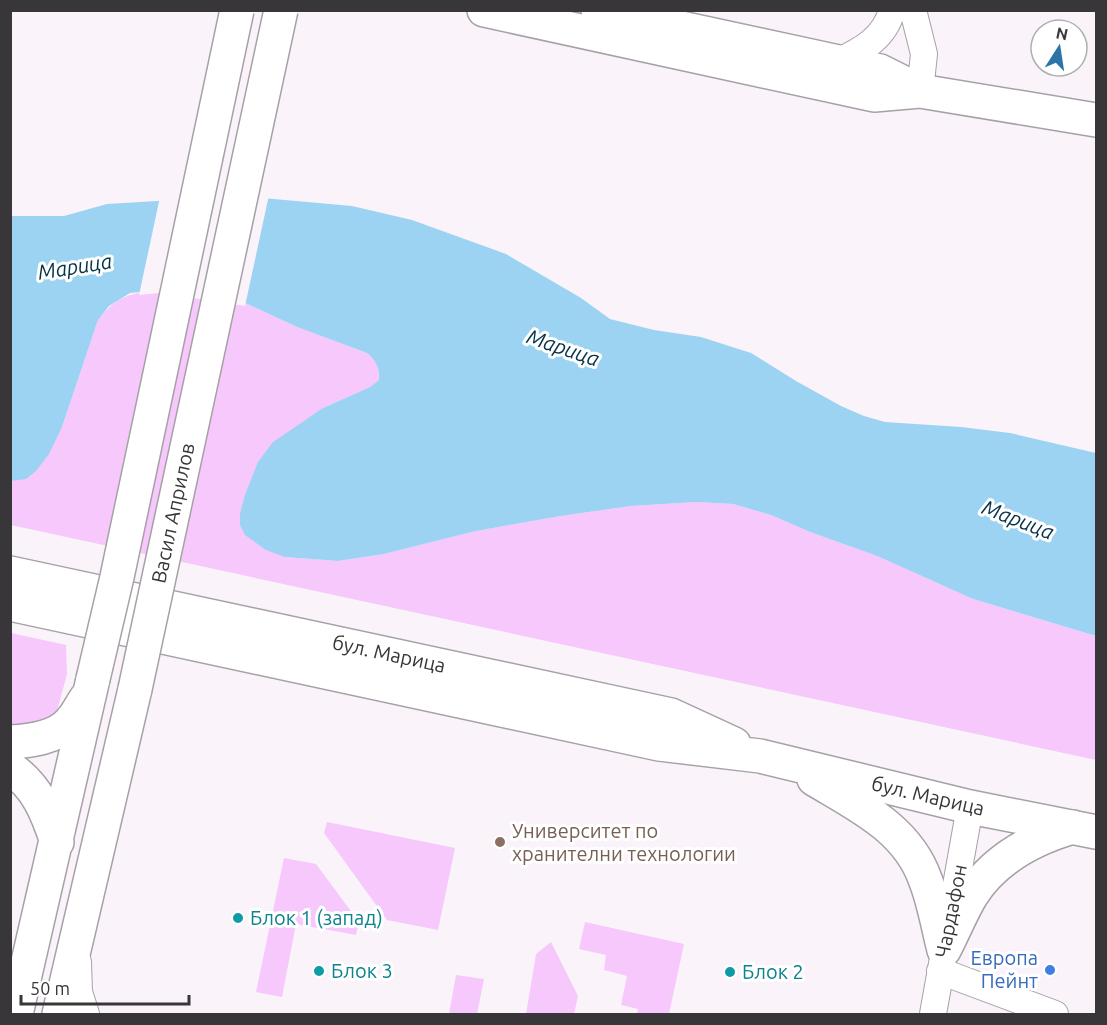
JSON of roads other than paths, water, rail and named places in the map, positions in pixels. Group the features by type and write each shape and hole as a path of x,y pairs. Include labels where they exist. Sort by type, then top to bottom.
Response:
{"street":[{"name":"Васил Априлов","path":"16,1014 117,577 237,10"},
{"name":"Васил Априлов","path":"59,1014 135,688 281,10"},
{"path":"484,10 874,95 921,90"},
{"path":"598,10 880,71 921,90 1096,120"},
{"path":"837,62 869,45 885,27 892,10"},
{"path":"913,10 924,54 921,90"},
{"name":"бул. Марица","path":"10,573 671,715 775,760"},
{"name":"бул. Марица","path":"10,604 659,744 775,760 970,807 1085,830"},
{"path":"10,742 25,741 56,733 70,722 92,685"},
{"path":"775,760 870,813 900,837 915,857 926,879 942,961"},
{"path":"10,768 27,781 41,800 57,842"},
{"name":"Чардафон","path":"933,1014 970,807"},
{"path":"942,961 972,895 1008,856 1033,841 1085,830"},
{"path":"80,920 77,976 86,1014"},
{"path":"942,961 1055,1014"}],"water":[{"name":"Марица","path":"240,196 352,206 412,220 506,254 581,298 610,319 654,330 701,337 751,353 796,381 864,416 885,422 1010,433 1096,453 1096,636 973,599 877,556 771,515 733,504 697,502 631,506 561,516 476,531 384,554 338,561 285,557 266,550 245,535 240,525 240,514 245,495 258,462 273,442 323,408 370,387 379,380 377,365 367,353 297,327 243,302 159,290 130,293 109,306 98,320 62,427 49,454 36,471 26,479 11,481 10,216 64,216 107,204"}],"place":[{"name":"Университет по хранителни технологии","path":"500,842"},
{"name":"Блок 1 (запад)","path":"238,918"},
{"name":"Европа Пейнт","path":"1050,970"},
{"name":"Блок 3","path":"319,971"},
{"name":"Блок 2","path":"730,972"}]}
